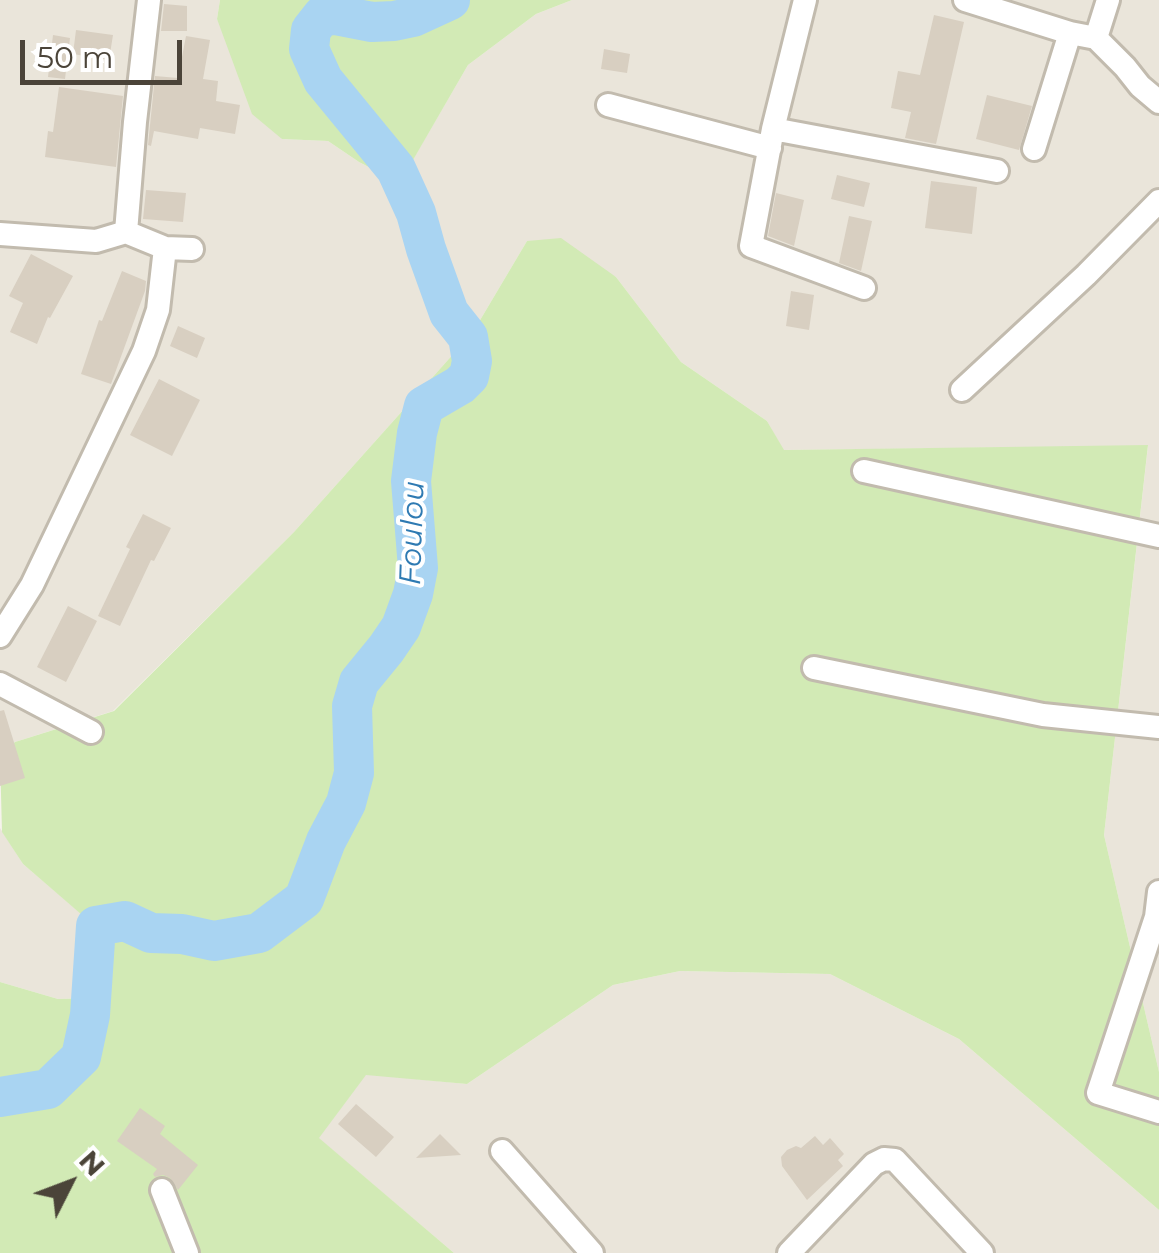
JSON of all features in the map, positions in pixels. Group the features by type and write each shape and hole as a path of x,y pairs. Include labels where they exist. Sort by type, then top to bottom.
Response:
{"street":[{"path":"126,232 149,0"},
{"path":"805,0 751,246 864,288"},
{"path":"965,0 1096,38 1159,102"},
{"path":"1096,38 1108,0"},
{"path":"1034,149 1070,33"},
{"path":"608,106 772,138 996,171"},
{"path":"962,390 1086,275 1159,200"},
{"path":"0,234 96,241 126,232 165,248 192,249"},
{"path":"0,636 32,585 144,352 158,310 165,248"},
{"path":"864,472 1159,536"},
{"path":"814,668 1043,715 1159,728"},
{"path":"0,684 92,732"},
{"path":"1159,892 1158,917 1098,1093 1159,1112"},
{"path":"502,1151 592,1253"},
{"path":"789,1253 874,1164 884,1159 895,1160 982,1253"},
{"path":"162,1190 187,1253"}],"shaded area":[{"path":"0,0 220,0 217,19 282,139 328,141 384,175 391,197 468,65 536,14 572,0 1159,0 1159,1072 1104,835 1148,446 783,450 767,421 681,362 616,277 527,241 473,332 294,532 113,711 15,742 0,755"},
{"path":"0,828 23,864 105,934 113,968 93,998 58,999 0,982"},
{"path":"680,971 830,974 959,1039 1159,1210 1159,1253 454,1253 318,1138 366,1074 467,1084 613,985"}],"green space":[{"path":"220,0 572,0 536,14 468,65 391,198 384,175 328,141 282,139 252,114 217,19"},
{"path":"561,238 616,277 681,362 767,421 784,450 1148,445 1104,835 1159,1072 1159,1210 959,1039 830,974 680,971 613,985 467,1084 366,1075 319,1138 454,1253 0,1253 0,982 58,999 93,998 113,968 104,934 23,864 2,832 0,755 15,742 114,711 294,532 473,332 527,241"}],"building":[{"path":"164,4 187,6 187,31 161,31"},
{"path":"934,15 964,22 936,144 905,138 911,112 891,108 898,71 920,75"},
{"path":"76,30 113,35 109,60 73,54"},
{"path":"53,35 70,38 65,79 48,77"},
{"path":"186,36 210,40 203,79 218,81 216,101 240,105 235,134 200,128 198,139 154,131 151,146 148,145 155,76 178,78"},
{"path":"604,49 630,54 627,73 601,69"},
{"path":"59,87 123,96 116,167 45,157"},
{"path":"987,95 1032,106 1019,150 976,139"},
{"path":"837,175 870,183 864,207 831,199"},
{"path":"931,181 977,187 972,234 925,228"},
{"path":"146,190 186,193 183,222 143,219"},
{"path":"776,193 804,200 794,246 768,236"},
{"path":"849,216 872,221 861,271 839,263"},
{"path":"31,254 73,276 37,344 10,332 23,303 9,296"},
{"path":"122,271 146,281 111,384 81,374 99,320 102,321"},
{"path":"791,291 814,295 809,330 786,326"},
{"path":"178,326 205,338 197,358 170,346"},
{"path":"159,379 200,400 172,456 130,435"},
{"path":"143,514 171,528 120,626 98,616"},
{"path":"68,606 97,621 66,682 37,667"},
{"path":"4,710 25,778 0,786 0,711"},
{"path":"356,1104 394,1137 376,1157 338,1124"},
{"path":"140,1108 165,1126 160,1134 198,1165 178,1190 170,1178 155,1177 157,1169 117,1141"},
{"path":"440,1134 461,1155 416,1158"},
{"path":"815,1136 823,1145 830,1138 844,1154 838,1160 843,1166 807,1200 782,1166 781,1157"}],"waterway":[{"name":"Foulou","path":"0,1097 48,1089 81,1057 90,1015 96,926 125,921 151,933 214,941 259,933 304,899 326,841 346,803 354,773 352,706 359,682 401,627 413,594 418,568 411,481 424,406 460,385 469,376 472,361 468,337 449,313 416,213 396,169 323,80 309,49 311,30 322,16 394,21 450,0"}]}
